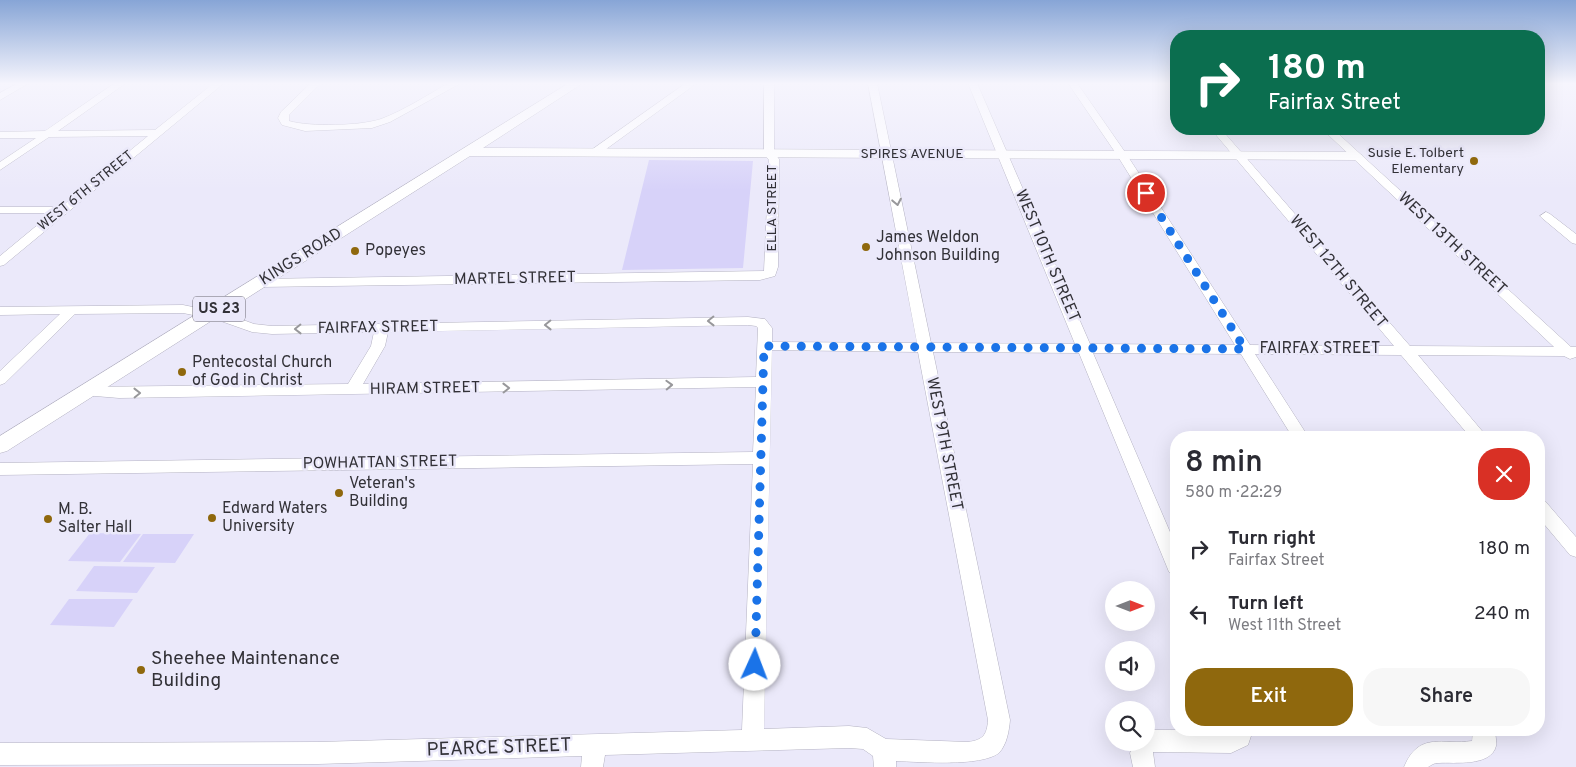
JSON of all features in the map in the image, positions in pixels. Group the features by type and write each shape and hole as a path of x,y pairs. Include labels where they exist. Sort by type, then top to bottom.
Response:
{"main road":[{"name":"KINGS ROAD","path":"0,446 520,119"},
{"name":"SPIRES AVENUE","path":"468,152 1356,156"}],"street":[{"path":"0,167 70,119"},
{"name":"WEST 6TH STREET","path":"0,262 174,119"},
{"path":"282,119 285,124 305,128 372,125 389,119"},
{"path":"594,153 642,119"},
{"name":"ELLA STREET","path":"769,119 769,154 774,159 772,267 770,273"},
{"name":"WEST 9TH STREET","path":"880,119 999,720 999,734 992,745"},
{"name":"WEST 10TH STREET","path":"989,119 1170,552"},
{"path":"1097,119 1297,431"},
{"path":"0,135 157,133"},
{"name":"WEST 12TH STREET","path":"1221,135 1474,431"},
{"name":"WEST 13TH STREET","path":"1333,135 1573,354"},
{"path":"0,210 63,210"},
{"path":"1546,216 1576,240"},
{"name":"MARTEL STREET","path":"259,283 760,276 770,273"},
{"name":"FAIRFAX STREET","path":"0,312 183,309 222,317 252,328 272,330 748,320 760,322 765,328 764,346 1404,349 1573,354"},
{"path":"0,380 72,310"},
{"path":"352,390 378,346 382,328"},
{"path":"753,741 764,346"},
{"name":"HIRAM STREET","path":"88,390 120,393 762,382"},
{"name":"POWHATTAN STREET","path":"0,469 760,458"},
{"path":"1545,513 1576,550"},
{"path":"1144,767 1141,753 1146,743 1152,741 1230,742 1240,736"},
{"path":"1415,767 1416,762 1422,756 1432,753 1476,751 1485,745 1484,736"},
{"name":"PEARCE STREET","path":"0,754 39,760 315,760 595,745 849,737 867,739 884,758 982,752 992,745"},
{"path":"592,767 595,745"}],"shaded area":[{"path":"649,160 753,161 743,268 622,270"},
{"path":"90,533 141,534 120,562 68,561"},
{"path":"143,534 194,534 175,563 123,562"},
{"path":"94,566 155,567 137,593 76,591"},
{"path":"69,599 133,599 114,627 50,625"}],"place":[{"name":"Susie E. Tolbert Elementary","path":"1474,161"},
{"name":"James Weldon Johnson Building","path":"866,247"},
{"name":"Popeyes","path":"355,251"},
{"name":"Pentecostal Church of God in Christ","path":"182,372"},
{"name":"Veteran's Building","path":"339,493"},
{"name":"Edward Waters University","path":"212,518"},
{"name":"M. B. Salter Hall","path":"48,519"},
{"name":"Sheehee Maintenance Building","path":"141,670"}],"route":[{"path":"755,665 764,346 1245,349 1146,193"}]}
